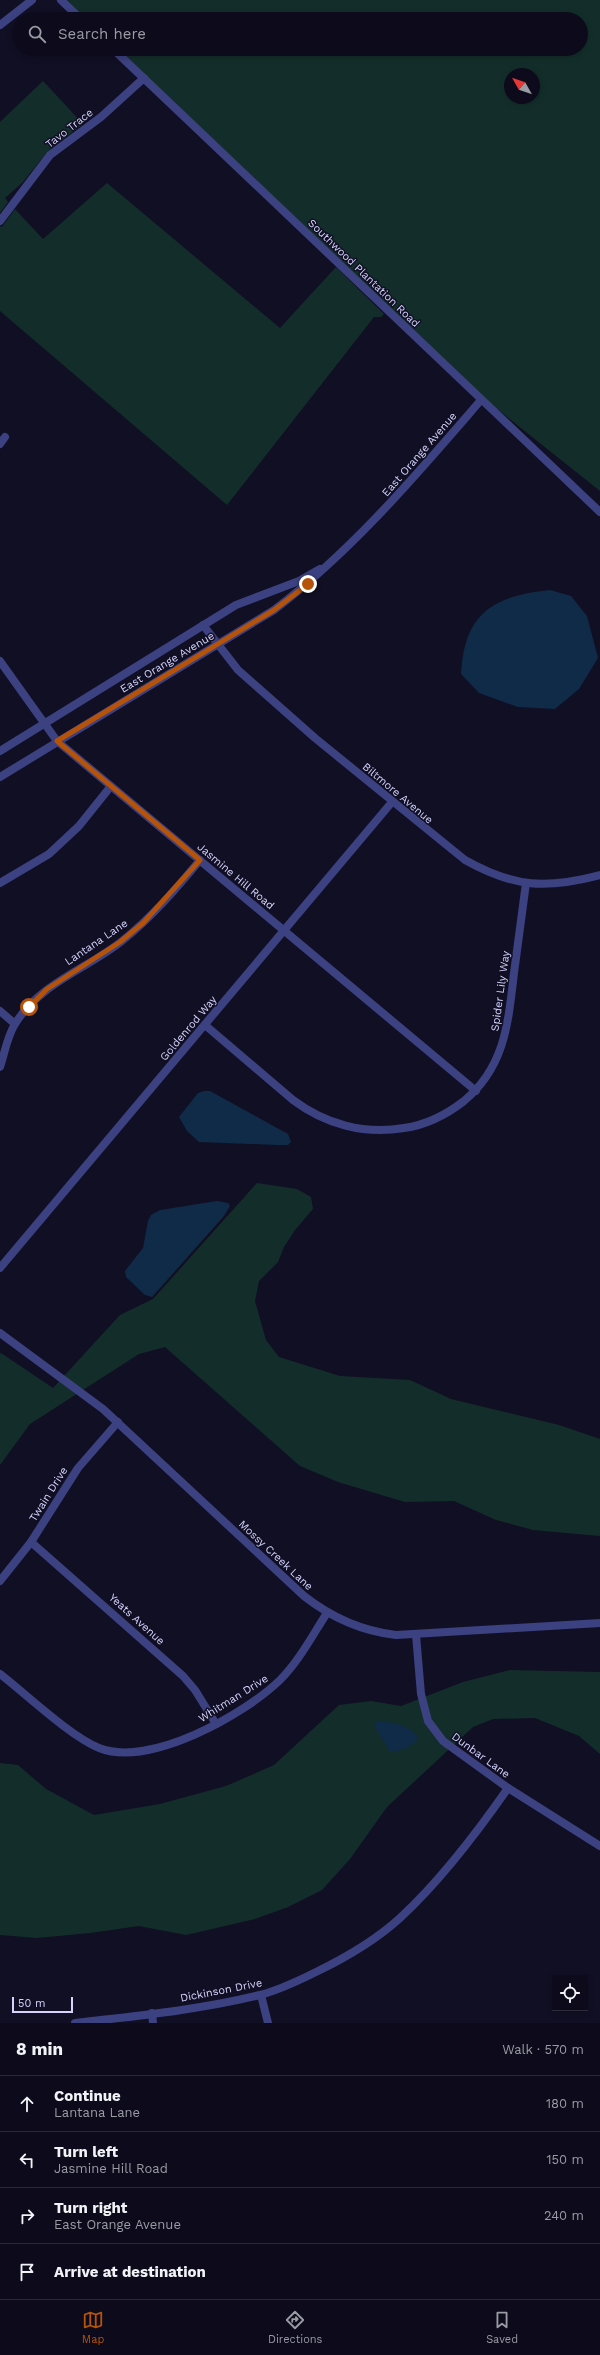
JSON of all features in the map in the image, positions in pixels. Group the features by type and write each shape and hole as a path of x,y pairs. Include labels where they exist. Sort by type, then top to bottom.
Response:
{"street":[{"path":"17,12 32,0"},
{"path":"61,0 74,12"},
{"path":"0,25 12,16"},
{"name":"Southwood Plantation Road","path":"120,56 600,512"},
{"name":"Tavo Trace","path":"0,221 50,155 101,117 144,78"},
{"name":"East Orange Avenue","path":"0,777 274,610 339,557 400,493 481,400"},
{"name":"East Orange Avenue","path":"0,750 236,606 299,581 339,557"},
{"name":"Biltmore Avenue","path":"203,625 238,670 392,802 465,860 491,874 526,883 562,884 600,875"},
{"name":"Jasmine Hill Road","path":"0,661 57,741 476,1091"},
{"path":"0,883 49,854 79,826 110,786"},
{"name":"Goldenrod Way","path":"0,1268 392,802"},
{"name":"Lantana Lane","path":"0,1067 8,1038 15,1024 47,989 120,942 143,923 200,860"},
{"name":"Spider Lily Way","path":"205,1025 307,1110 326,1119 357,1129 372,1131 394,1130 425,1123 454,1109 476,1091 491,1070 504,1040 526,883"},
{"path":"0,1011 15,1024"},
{"name":"Mossy Creek Lane","path":"0,1333 118,1422 304,1596 327,1613 372,1631 416,1635 600,1623"},
{"name":"Twain Drive","path":"0,1581 31,1542 78,1468 118,1422"},
{"name":"Yeats Avenue","path":"31,1542 183,1676 195,1690 216,1724"},
{"name":"Whitman Drive","path":"0,1674 78,1736 99,1748 128,1754 151,1750 181,1741 216,1724 278,1682 301,1655 327,1613"},
{"name":"Dunbar Lane","path":"416,1635 420,1694 428,1721 452,1750 508,1788 600,1846"},
{"name":"Dickinson Drive","path":"74,2023 207,2007 261,1995 297,1981 333,1964 372,1940 399,1919 480,1829 508,1788"},
{"path":"261,1995 268,2023"},
{"path":"152,2013 154,2023"}],"green space":[{"path":"67,0 600,0 600,491 492,405 125,56 588,56 588,12 80,12"},
{"path":"43,81 83,124 47,152 23,182 5,198 8,202 0,213 0,122"},
{"path":"107,183 280,328 336,267 384,314 381,317 374,317 227,505 0,311 0,226 2,227 15,209 43,239"},
{"path":"257,1183 297,1189 311,1197 313,1209 295,1230 284,1247 278,1262 259,1281 255,1301 266,1340 279,1357 340,1376 410,1380 451,1399 559,1425 600,1439 600,1536 533,1530 496,1520 454,1501 405,1502 338,1482 300,1466 165,1347 139,1354 30,1424 0,1465 0,1354 1,1353 53,1388 120,1315 153,1299"},
{"path":"510,1670 600,1672 600,1754 579,1736 535,1718 493,1719 473,1727 387,1807 350,1859 322,1890 288,1907 255,1919 186,1935 139,1926 90,1933 37,1938 0,1935 0,1763 18,1765 46,1789 94,1815 160,1804 226,1786 274,1765 339,1705 371,1701 401,1706 463,1682"}],"water":[{"path":"550,590 571,596 587,616 598,658 579,689 555,709 518,707 479,693 461,674 463,653 468,636 475,622 485,611 512,597"},
{"path":"210,1091 288,1134 291,1142 288,1145 277,1145 199,1142 187,1131 179,1117 198,1093"},
{"path":"217,1201 228,1203 230,1206 224,1216 152,1297 145,1295 126,1277 125,1271 143,1248 148,1221 151,1215 160,1210"},
{"path":"376,1722 388,1722 405,1727 410,1729 418,1737 410,1746 390,1752 375,1727"}],"route":[{"path":"29,1007 47,989 68,974 120,942 143,923 159,908 200,860 57,741 274,610 308,584"}]}
